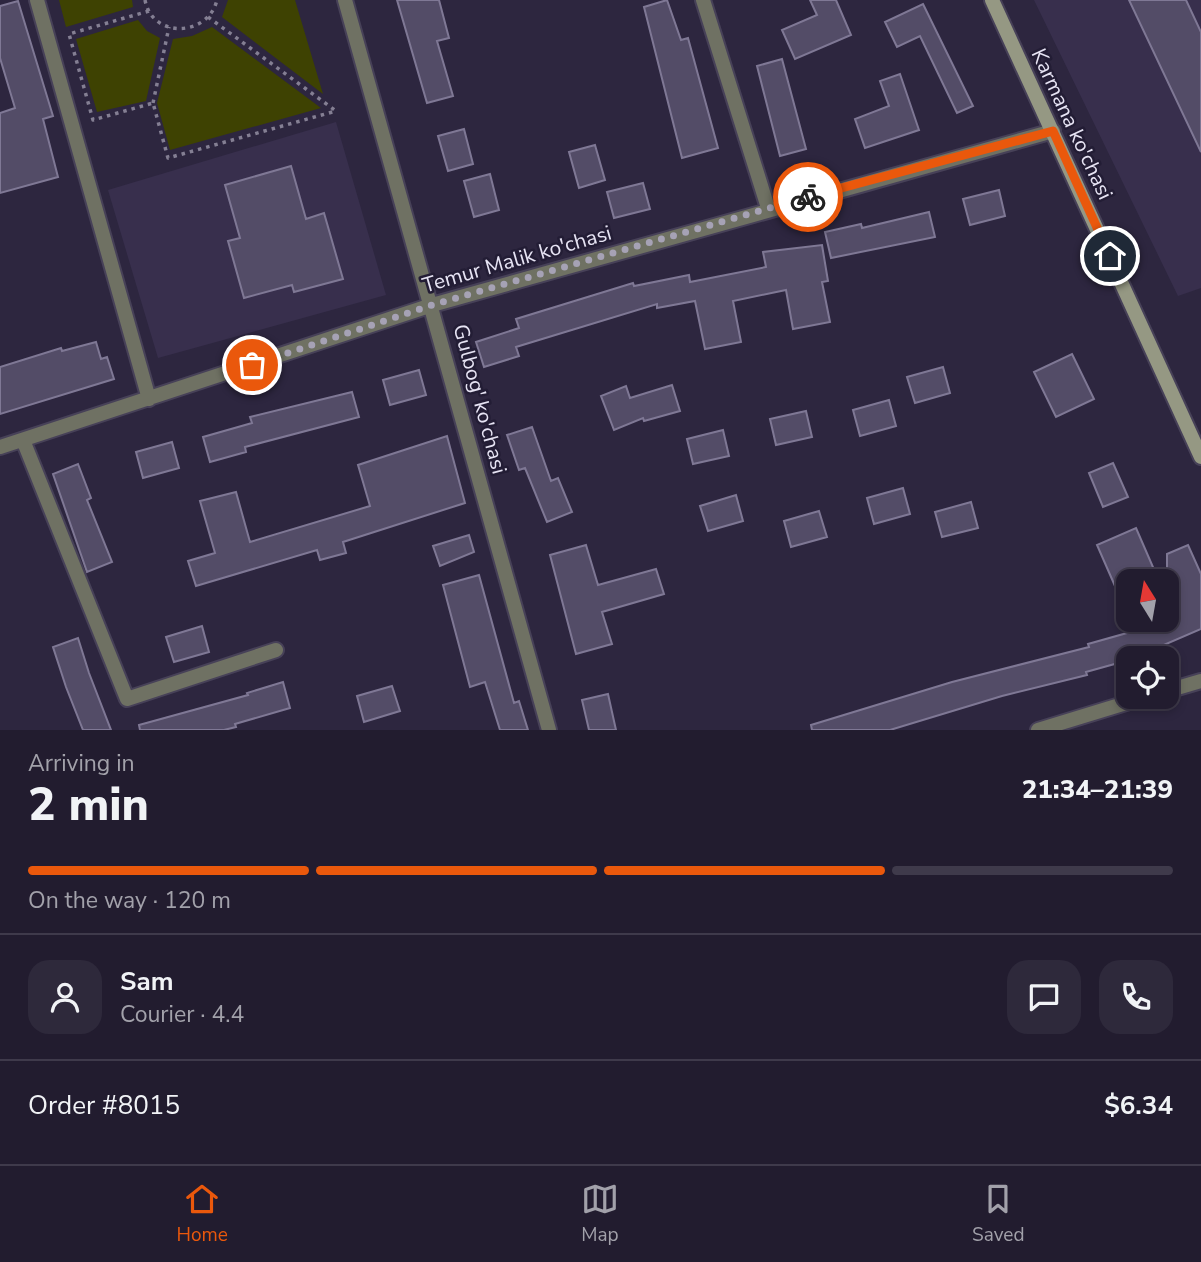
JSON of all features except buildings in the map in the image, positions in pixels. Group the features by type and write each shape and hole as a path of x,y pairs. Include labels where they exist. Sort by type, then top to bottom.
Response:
{"main road":[{"name":"Karmana ko'chasi","path":"992,0 1201,457"}],"street":[{"path":"37,0 149,399"},
{"name":"Gulbog' ko'chasi","path":"345,0 549,730"},
{"path":"703,0 768,208"},
{"name":"Temur Malik ko'chasi","path":"0,447 432,305 768,208 1053,131"},
{"path":"23,440 127,699 276,650"},
{"path":"1179,687 1201,681"},
{"path":"1038,730 1116,706"}],"path":[{"path":"145,0 149,11 169,27 186,29 208,17 217,0"},
{"path":"149,11 69,34 93,120 152,103"},
{"path":"169,27 152,103 168,158 336,111 208,17"}],"shaded area":[{"path":"59,0 132,0 133,7 66,27"},
{"path":"228,0 295,0 323,94 222,17"},
{"path":"1034,0 1201,0 1201,288 1178,296"},
{"path":"138,20 147,31 160,38 146,101 97,112 76,39"},
{"path":"212,27 321,108 170,150 157,103 173,39 192,36"},
{"path":"336,122 386,295 158,358 108,190"}],"way so far":[{"path":"252,365 432,305 808,197"}],"route":[{"path":"808,197 1053,131 1110,256"}]}
